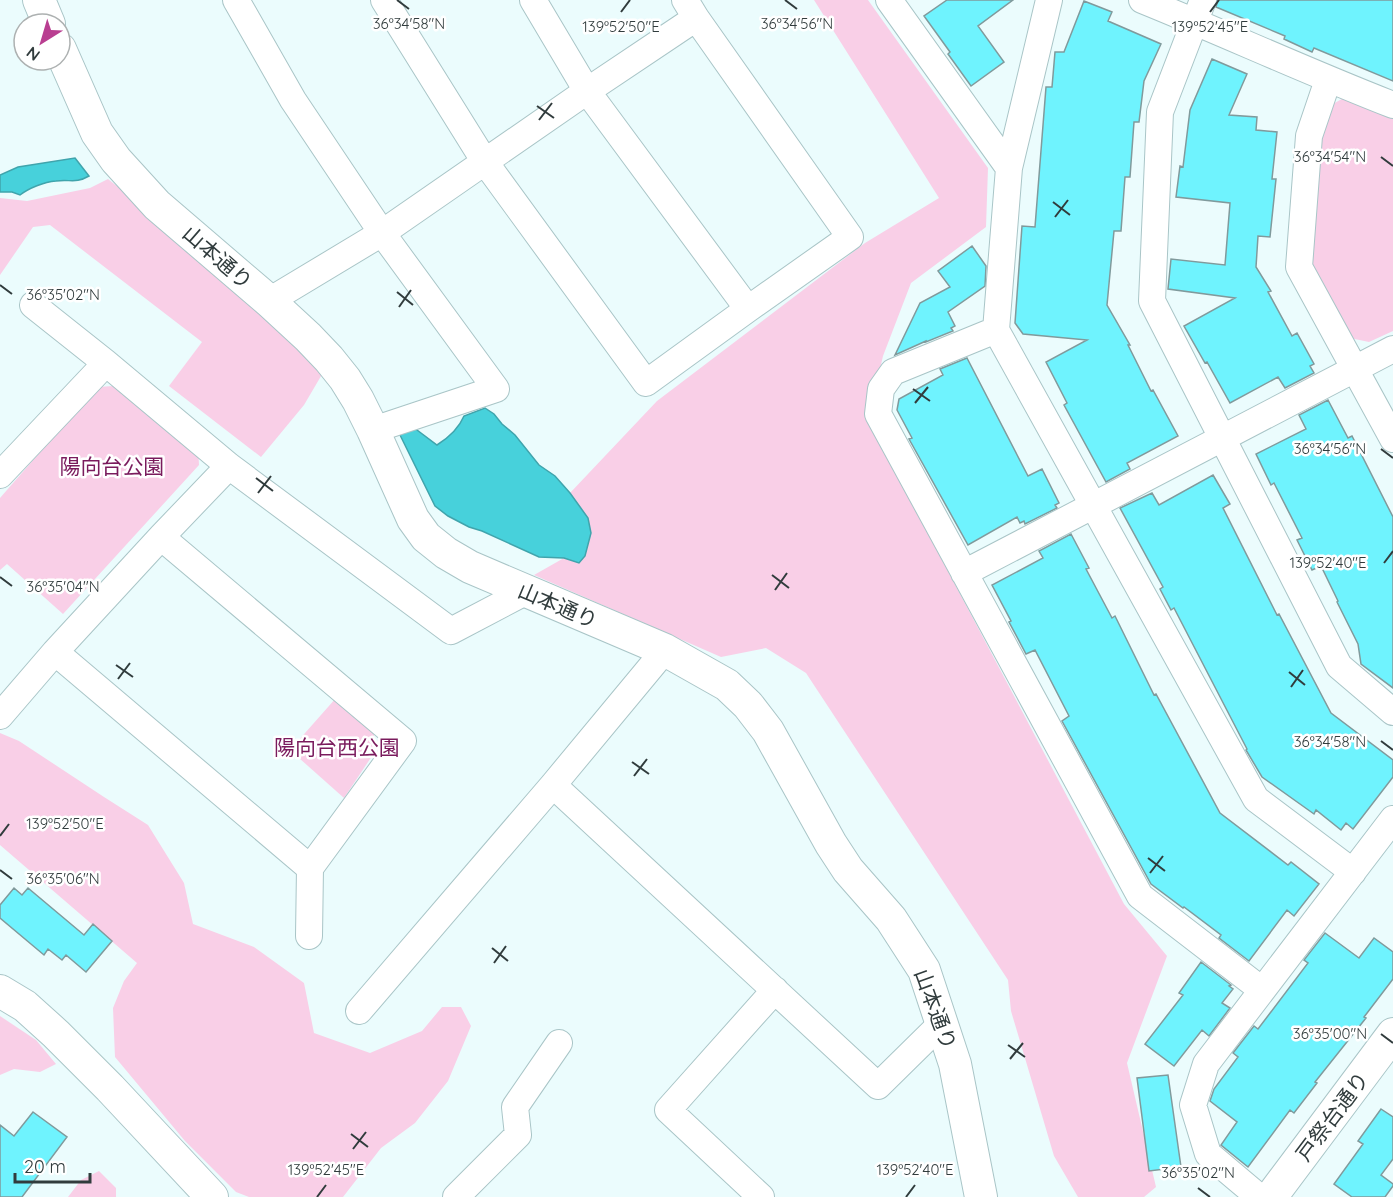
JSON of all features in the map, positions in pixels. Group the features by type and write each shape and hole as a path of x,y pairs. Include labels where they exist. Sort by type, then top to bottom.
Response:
{"street":[{"path":"236,0 293,100 381,233 496,389 373,430"},
{"path":"269,301 381,233 485,162 587,91 691,9 850,237 646,383 485,162 384,0"},
{"path":"533,0 587,91 748,309"},
{"path":"889,0 1009,168"},
{"path":"1049,0 1009,168 996,330 1256,799 1353,872"},
{"path":"1142,0 1199,11 1328,80 1393,105"},
{"path":"1199,11 1160,112 1152,301 1339,666 1393,712"},
{"name":"山本通り","path":"70,72 97,133 116,160 157,205 308,337 345,379 373,430 413,519 426,537 446,553 470,567 665,650 727,685 748,705 768,731 848,870 891,919 924,970 955,1064 981,1197"},
{"path":"1328,80 1309,136 1299,267 1393,439"},
{"path":"33,305 229,466 451,631 527,591"},
{"path":"996,330 894,372 881,389 878,414 1140,896 1262,990"},
{"path":"964,573 1393,349"},
{"path":"0,475 106,363"},
{"path":"0,716 55,652 229,466"},
{"path":"161,537 403,741 310,868 309,936"},
{"path":"359,1011 553,785 665,650"},
{"path":"55,652 310,868"},
{"path":"553,785 878,1086 942,1023"},
{"path":"1260,1197 1208,1154 1193,1105 1206,1064 1393,819"},
{"path":"761,1197 668,1110 775,990"},
{"path":"0,991 25,1006 56,1034 212,1197"},
{"name":"戸祭台通り","path":"1271,1197 1393,1034"},
{"path":"456,1197 518,1135 515,1107 559,1043"}],"green space":[{"path":"814,0 868,0 988,168 986,227 911,283 883,356 868,420 1124,904 1167,956 1127,1063 1156,1187 1144,1197 1078,1197 1054,1156 1011,1011 1008,980 806,673 766,648 721,657 534,575 564,558 588,518 570,493 657,401 865,243 939,198"},
{"path":"1347,96 1393,115 1393,331 1369,342 1350,338 1307,257 1322,132 1333,104"},
{"path":"108,179 158,219 324,371 304,405 261,457 169,386 202,342 50,225 33,227 0,275 0,198 27,201 90,188"},
{"name":"陽向台公園","path":"114,386 198,447 199,465 63,614 7,564 0,570 0,498 97,387"},
{"name":"陽向台西公園","path":"336,698 374,732 374,753 344,798 290,750"},
{"path":"0,733 19,741 148,825 184,883 193,924 254,947 304,983 314,1033 370,1053 422,1031 442,1007 461,1007 471,1026 448,1081 415,1123 381,1148 343,1197 249,1197 236,1192 185,1141 115,1057 113,1008 124,981 137,963 0,845"},
{"path":"0,1016 36,1040 56,1064 40,1072 14,1069 0,1075"},
{"path":"99,1171 116,1188 116,1197 68,1197 81,1180"}],"water":[{"path":"75,158 89,176 76,181 47,183 20,195 0,192 0,175 18,167"},
{"path":"485,408 515,435 539,465 555,476 588,518 591,533 585,556 579,563 564,558 539,557 469,527 435,506 399,433 413,427 437,445 453,432 464,416"}],"building":[{"path":"947,0 1013,0 978,26 1004,62 971,86 924,16"},
{"path":"1218,0 1393,0 1393,81 1314,48 1312,52 1284,39 1285,36 1216,7"},
{"path":"1084,1 1112,12 1108,21 1161,44 1144,81 1139,122 1134,122 1130,177 1125,177 1121,231 1114,231 1107,305 1130,345 1128,345 1151,391 1153,390 1178,436 1127,463 1130,469 1106,482 1064,405 1067,403 1046,362 1087,340 1023,334 1015,323 1022,226 1035,227 1046,87 1052,87 1055,52 1064,52"},
{"path":"1212,59 1247,74 1229,115 1257,117 1256,130 1277,132 1272,179 1276,179 1270,237 1258,236 1256,267 1271,291 1268,292 1292,336 1297,333 1314,364 1310,366 1314,373 1285,388 1278,377 1230,403 1184,326 1235,298 1168,289 1171,259 1225,265 1230,203 1176,197 1180,166 1183,167 1190,110"},
{"path":"972,246 986,266 985,286 948,312 955,326 951,328 953,331 895,355 920,303 950,287 938,271"},
{"path":"967,358 1028,476 1042,469 1059,503 1055,505 1057,508 1025,524 1024,521 1020,523 1017,517 968,545 909,439 912,438 897,410 899,399 943,375 940,369"},
{"path":"1328,400 1348,438 1352,436 1393,517 1393,688 1361,664 1358,644 1321,566 1312,570 1297,540 1302,538 1274,483 1271,485 1256,454 1306,429 1299,415"},
{"path":"1213,475 1230,504 1223,508 1277,615 1279,614 1331,713 1393,760 1393,777 1353,829 1346,823 1341,830 1316,810 1314,814 1262,777 1174,608 1171,610 1160,589 1163,587 1120,508 1152,493 1159,505"},
{"path":"1071,534 1089,568 1086,569 1112,618 1115,616 1154,695 1156,694 1220,813 1288,865 1291,862 1319,884 1294,916 1287,910 1249,961 1219,938 1221,935 1151,884 1062,721 1069,716 1035,650 1026,654 992,585 1043,558 1039,551"},
{"path":"14,888 22,895 28,888 84,935 93,924 112,941 86,972 66,955 62,960 48,949 44,955 0,918 0,905"},
{"path":"1325,933 1359,958 1374,938 1393,952 1393,979 1294,1113 1290,1110 1248,1167 1221,1145 1237,1122 1210,1101 1214,1089 1238,1057 1233,1053 1254,1026 1258,1029 1308,963 1304,960"},
{"path":"1201,962 1231,985 1229,986 1233,989 1222,1003 1230,1008 1209,1036 1202,1030 1174,1066 1145,1044 1183,995 1179,993"},
{"path":"1168,1075 1181,1167 1149,1171 1137,1078"},
{"path":"1381,1109 1393,1117 1393,1159 1381,1175 1393,1186 1385,1197 1352,1197 1334,1184 1363,1144 1358,1141"},
{"path":"33,1112 67,1137 22,1197 0,1197 0,1125 14,1136"}]}
